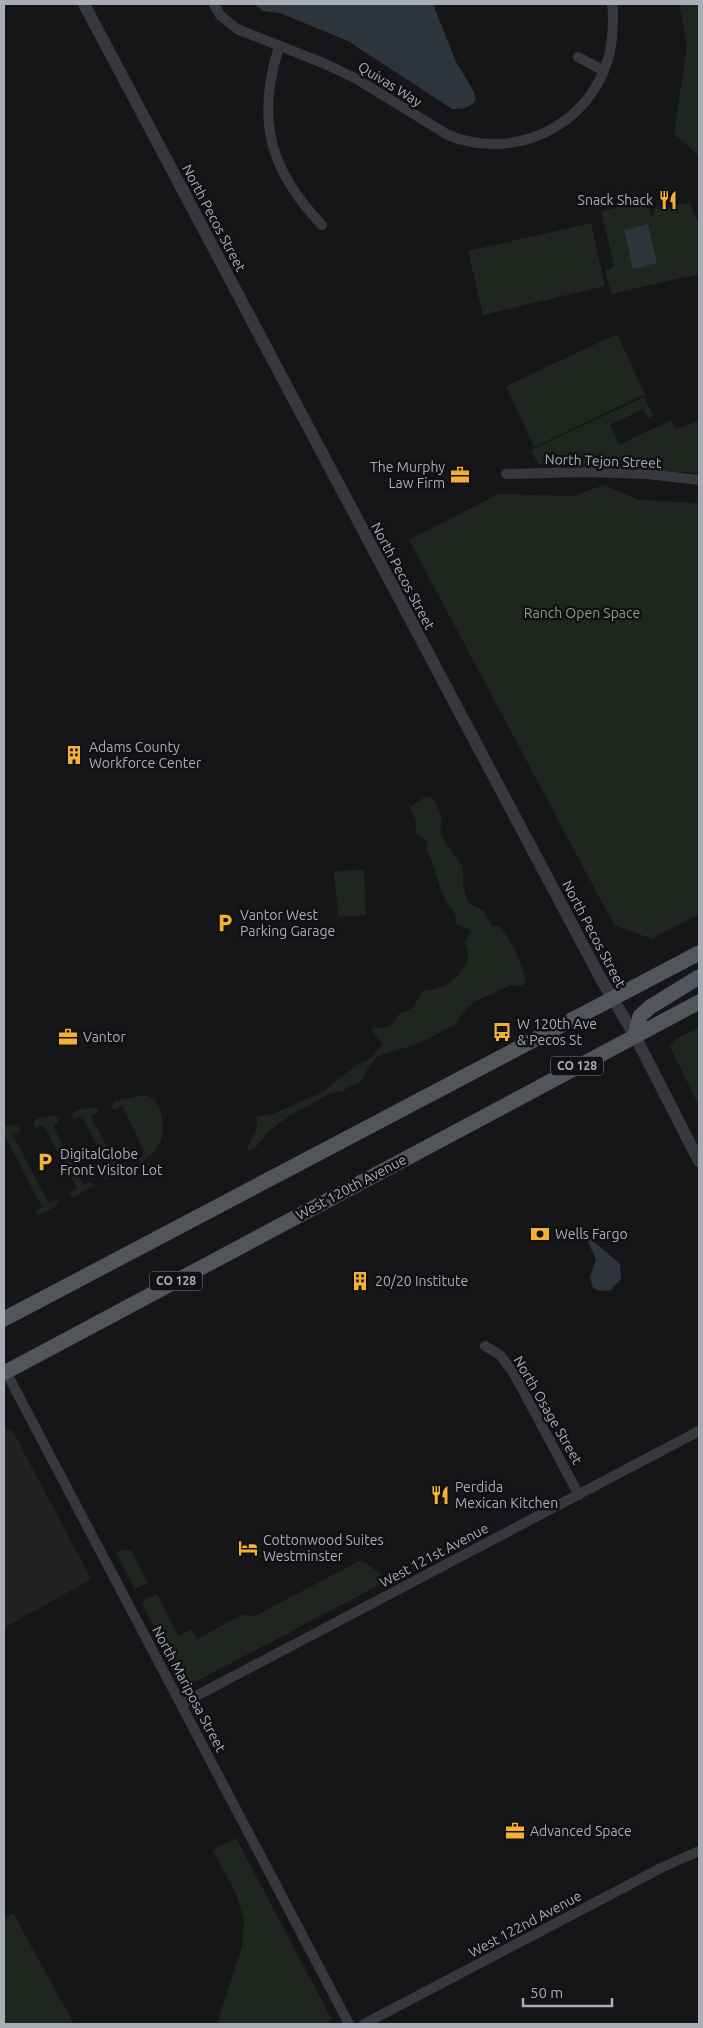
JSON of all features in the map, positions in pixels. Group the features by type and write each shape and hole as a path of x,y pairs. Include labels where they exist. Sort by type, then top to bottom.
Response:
{"main road":[{"path":"4,1320 699,953"},
{"path":"635,1036 640,1016 650,1007 699,977"},
{"name":"West 120th Avenue","path":"4,1371 699,1002"}],"street":[{"name":"North Pecos Street","path":"84,4 294,403 612,998 635,1036 699,1161"},
{"name":"Quivas Way","path":"214,4 220,15 230,25 323,62 355,78 418,118 459,139 477,143 511,142 539,136 562,124 587,101 604,71 611,49 614,21 612,4"},
{"path":"279,46 270,82 268,105 269,132 274,153 288,184 322,224"},
{"path":"578,57 604,71"},
{"name":"North Tejon Street","path":"506,474 585,472 647,474 699,480"},
{"name":"North Osage Street","path":"485,1346 500,1355 513,1372 579,1495"},
{"name":"North Mariposa Street","path":"4,1371 349,2024"},
{"name":"West 121st Avenue","path":"181,1704 699,1431"},
{"name":"West 122nd Avenue","path":"364,2024 652,1872 699,1851"}],"shaded area":[{"path":"254,4 433,4 456,62 474,92 476,100 465,108 452,109 348,41 280,13 263,11"},
{"path":"648,224 657,263 633,269 624,230"},
{"path":"591,1239 620,1264 621,1279 611,1290 601,1291 593,1288 590,1277 596,1259 587,1240"},
{"path":"4,1427 12,1430 91,1579 4,1628"}],"green space":[{"path":"679,4 699,4 699,159 696,153 674,134 687,46"},
{"path":"647,201 651,218 658,204 659,209 665,207 666,209 675,207 675,205 690,203 699,225 699,274 611,294 605,270 611,269 614,265 601,211"},
{"path":"591,223 605,286 483,315 468,251"},
{"path":"617,334 645,394 534,447 506,386"},
{"path":"644,397 653,416 648,418 643,409 610,425 619,445 671,420 676,429 699,421 699,473 538,464 531,450"},
{"name":"Ranch Open Space","path":"604,485 639,500 699,503 699,914 652,939 614,925 409,540 498,494 573,496"},
{"path":"425,797 431,797 435,802 442,819 440,826 442,837 463,867 463,883 468,903 483,910 492,926 500,927 505,933 522,967 526,982 521,986 511,985 476,1001 467,1008 453,1026 430,1038 378,1056 357,1084 351,1085 343,1091 331,1093 289,1116 268,1132 255,1148 248,1151 257,1128 257,1117 275,1113 324,1091 359,1063 365,1062 372,1057 383,1043 373,1033 372,1028 386,1027 392,1024 400,1013 414,1006 422,992 436,989 449,983 459,975 466,964 468,952 465,941 471,933 469,929 455,924 455,916 442,894 432,860 425,848 428,842 416,833 415,828 417,824 410,807"},
{"path":"364,870 366,915 338,917 334,871"},
{"path":"699,1027 699,1106 670,1047 676,1039"},
{"path":"143,1095 155,1101 161,1113 163,1128 161,1141 150,1156 142,1162 138,1160 145,1153 122,1106 114,1110 111,1108 115,1101"},
{"path":"94,1107 98,1109 98,1112 91,1117 118,1167 125,1164 128,1167 107,1179 105,1179 104,1174 111,1171 82,1116 73,1119 72,1114 76,1110"},
{"path":"52,1116 59,1120 53,1126 83,1185 90,1182 94,1185 72,1198 69,1194 77,1188 43,1125 34,1128 33,1123 37,1119"},
{"path":"16,1125 21,1130 13,1136 49,1203 56,1200 59,1202 56,1206 40,1215 37,1215 35,1212 42,1207 4,1134 4,1127"},
{"path":"122,1550 132,1551 148,1583 135,1589 116,1553"},
{"path":"361,1560 380,1573 385,1582 195,1682 182,1679 141,1602 157,1594 179,1636 191,1629 197,1639 242,1615 255,1616"},
{"path":"236,1838 331,2018 328,2024 217,2024 242,1946 244,1920 236,1894 213,1850"},
{"path":"13,1913 74,2024 4,2024 4,1918"}],"place":[{"name":"Snack Shack","path":"668,200"},
{"name":"The Murphy Law Firm","path":"460,475"},
{"name":"Adams County Workforce Center","path":"74,755"},
{"name":"Vantor West Parking Garage","path":"225,923"},
{"name":"W 120th Ave & Pecos St","path":"502,1032"},
{"name":"Vantor","path":"68,1037"},
{"name":"DigitalGlobe Front Visitor Lot","path":"45,1162"},
{"name":"Wells Fargo","path":"540,1234"},
{"name":"20/20 Institute","path":"360,1281"},
{"name":"Perdida Mexican Kitchen","path":"440,1495"},
{"name":"Cottonwood Suites Westminster","path":"248,1548"},
{"name":"Advanced Space","path":"515,1831"}]}
